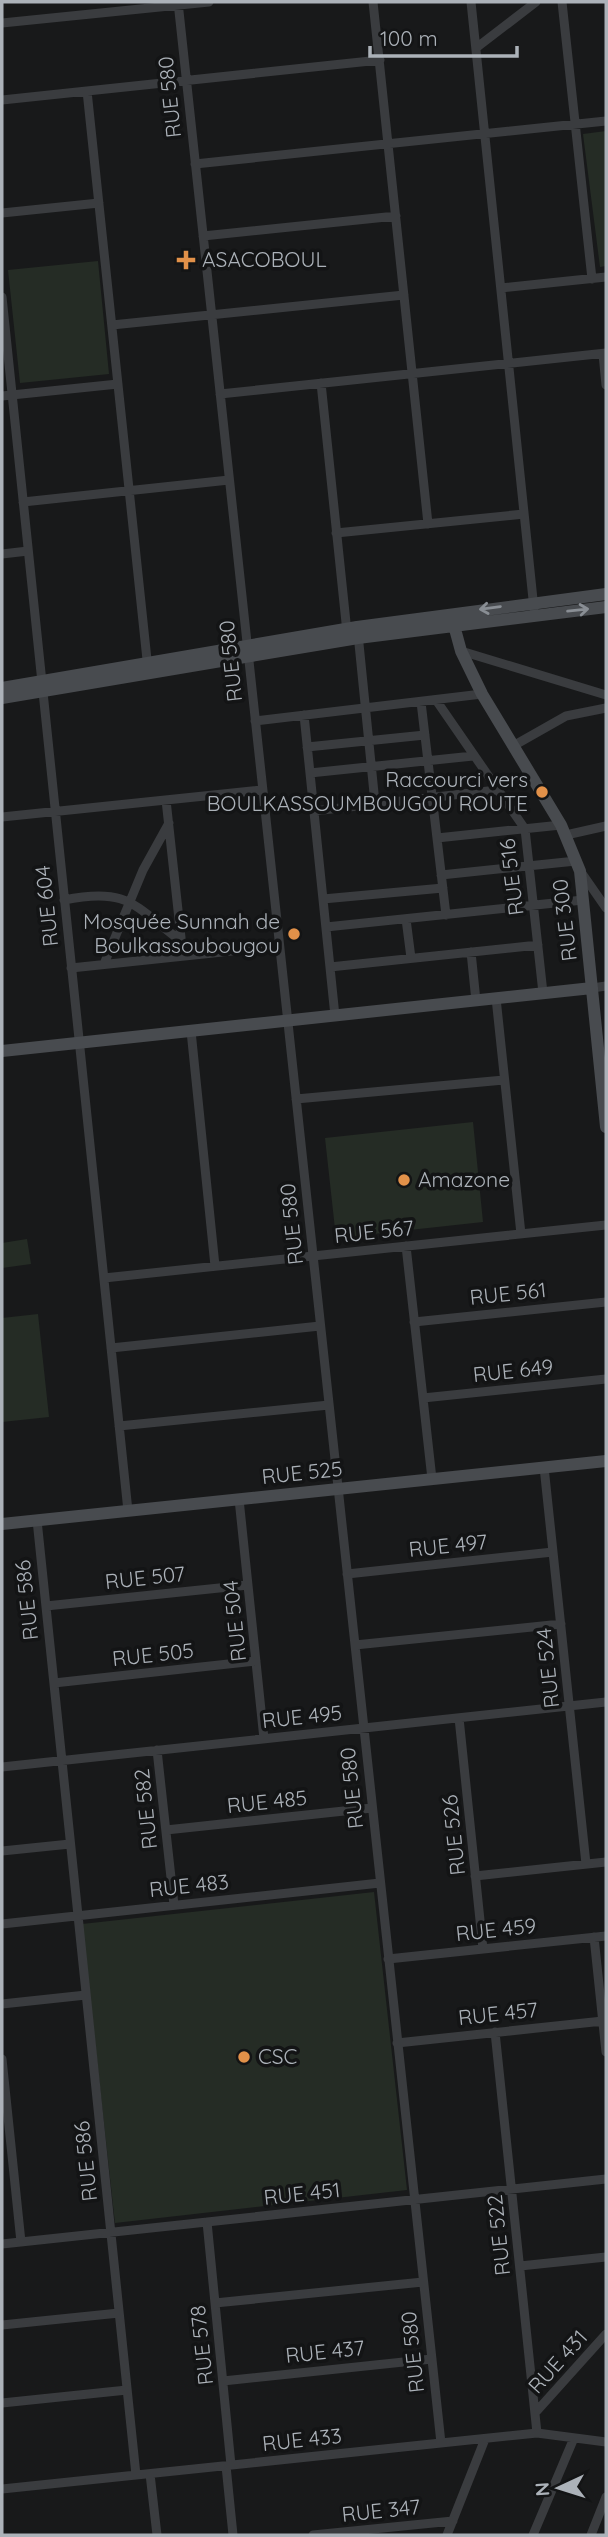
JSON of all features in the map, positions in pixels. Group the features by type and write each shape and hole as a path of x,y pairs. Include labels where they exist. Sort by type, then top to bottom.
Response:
{"street":[{"path":"2,23 178,3 209,2"},
{"path":"373,2 428,524"},
{"path":"471,2 534,608"},
{"path":"476,48 536,2"},
{"path":"562,2 592,279"},
{"name":"RUE 580","path":"178,3 441,2443"},
{"path":"2,100 380,60"},
{"path":"88,91 148,669"},
{"path":"195,164 606,121"},
{"path":"2,213 99,203"},
{"path":"203,236 396,216"},
{"path":"501,288 606,277"},
{"path":"112,325 404,295"},
{"name":"RUE 604","path":"2,297 7,396 23,502 128,1511"},
{"path":"220,394 605,354 606,385"},
{"path":"321,383 337,533 366,709 375,803"},
{"path":"7,396 118,384"},
{"path":"23,502 229,480"},
{"path":"337,533 524,514"},
{"path":"2,554 28,551"},
{"path":"2,698 42,688 247,651 352,633 534,608 606,594"},
{"path":"534,608 606,607"},
{"name":"RUE 300","path":"452,619 461,652 482,694 563,830 578,866 606,1127"},
{"path":"461,652 606,695"},
{"path":"2,688 42,688"},
{"path":"255,721 482,694"},
{"name":"RUE 516","path":"436,700 525,829 542,993"},
{"path":"421,702 446,915"},
{"path":"513,746 566,716 606,708"},
{"path":"304,716 335,1016"},
{"path":"307,747 425,734"},
{"path":"310,774 473,756"},
{"path":"2,817 262,790"},
{"path":"314,811 497,790"},
{"path":"166,800 183,956"},
{"path":"104,964 129,902 169,824"},
{"path":"437,838 525,829 563,830 606,826"},
{"path":"441,875 529,866 578,866 606,908"},
{"path":"323,899 443,888"},
{"path":"64,900 111,894 129,902 181,941"},
{"path":"326,927 583,900"},
{"path":"406,919 411,958"},
{"path":"330,967 537,945"},
{"path":"71,968 279,946"},
{"path":"471,952 476,1000"},
{"path":"2,1051 606,986"},
{"path":"496,999 521,1234"},
{"path":"191,1031 215,1266"},
{"path":"296,1099 505,1080"},
{"name":"RUE 567","path":"104,1278 606,1225"},
{"path":"406,1246 432,1479"},
{"name":"RUE 561","path":"414,1322 606,1302"},
{"path":"111,1348 320,1326"},
{"name":"RUE 649","path":"423,1398 606,1379"},
{"path":"119,1426 329,1405"},
{"name":"RUE 525","path":"2,1524 606,1461"},
{"name":"RUE 524","path":"544,1467 586,1864"},
{"name":"RUE 504","path":"239,1499 264,1739"},
{"name":"RUE 586","path":"37,1520 136,2475"},
{"name":"RUE 497","path":"347,1574 553,1552"},
{"name":"RUE 507","path":"46,1606 248,1585"},
{"path":"355,1645 561,1624"},
{"name":"RUE 505","path":"54,1683 256,1661"},
{"name":"RUE 495","path":"2,1767 606,1702"},
{"name":"RUE 526","path":"459,1718 483,1949"},
{"name":"RUE 582","path":"158,1750 174,1905"},
{"name":"RUE 485","path":"166,1830 372,1808"},
{"path":"2,1851 70,1844"},
{"path":"475,1876 606,1862"},
{"name":"RUE 483","path":"2,1924 380,1883"},
{"name":"RUE 459","path":"388,1959 606,1936"},
{"path":"594,1937 606,2052"},
{"path":"2,2004 86,1995"},
{"name":"RUE 457","path":"397,2043 603,2021"},
{"name":"RUE 522","path":"495,2032 537,2433"},
{"path":"2,2059 7,2157 21,2242"},
{"name":"RUE 451","path":"2,2244 606,2179"},
{"name":"RUE 578","path":"207,2222 223,2381 233,2535"},
{"path":"520,2266 606,2257"},
{"path":"215,2304 423,2282"},
{"path":"2,2325 119,2313"},
{"name":"RUE 431","path":"535,2413 606,2334"},
{"name":"RUE 437","path":"223,2381 432,2359"},
{"path":"2,2403 127,2390"},
{"name":"RUE 433","path":"2,2489 537,2433 606,2442"},
{"path":"533,2535 574,2438"},
{"path":"447,2535 485,2439"},
{"path":"150,2474 157,2535"},
{"path":"591,2535 606,2497"},
{"name":"RUE 347","path":"313,2535 453,2521"}],"shaded area":[{"path":"606,131 606,266 600,267 583,134"},
{"path":"98,261 109,374 20,383 8,270"},
{"name":"Amazone","path":"473,1122 483,1222 336,1238 325,1138"},
{"path":"27,1239 31,1264 2,1268 2,1243"},
{"path":"38,1314 49,1417 2,1422 2,1318"},
{"name":"CSC","path":"374,1892 407,2190 115,2223 82,1924"}],"place":[{"name":"ASACOBOUL","path":"186,260"},
{"name":"Raccourci vers BOULKASSOUMBOUGOU ROUTE","path":"542,792"},
{"name":"Mosquée Sunnah de Boulkassoubougou","path":"294,934"},
{"name":"Amazone","path":"404,1180"},
{"name":"CSC","path":"244,2057"}]}
